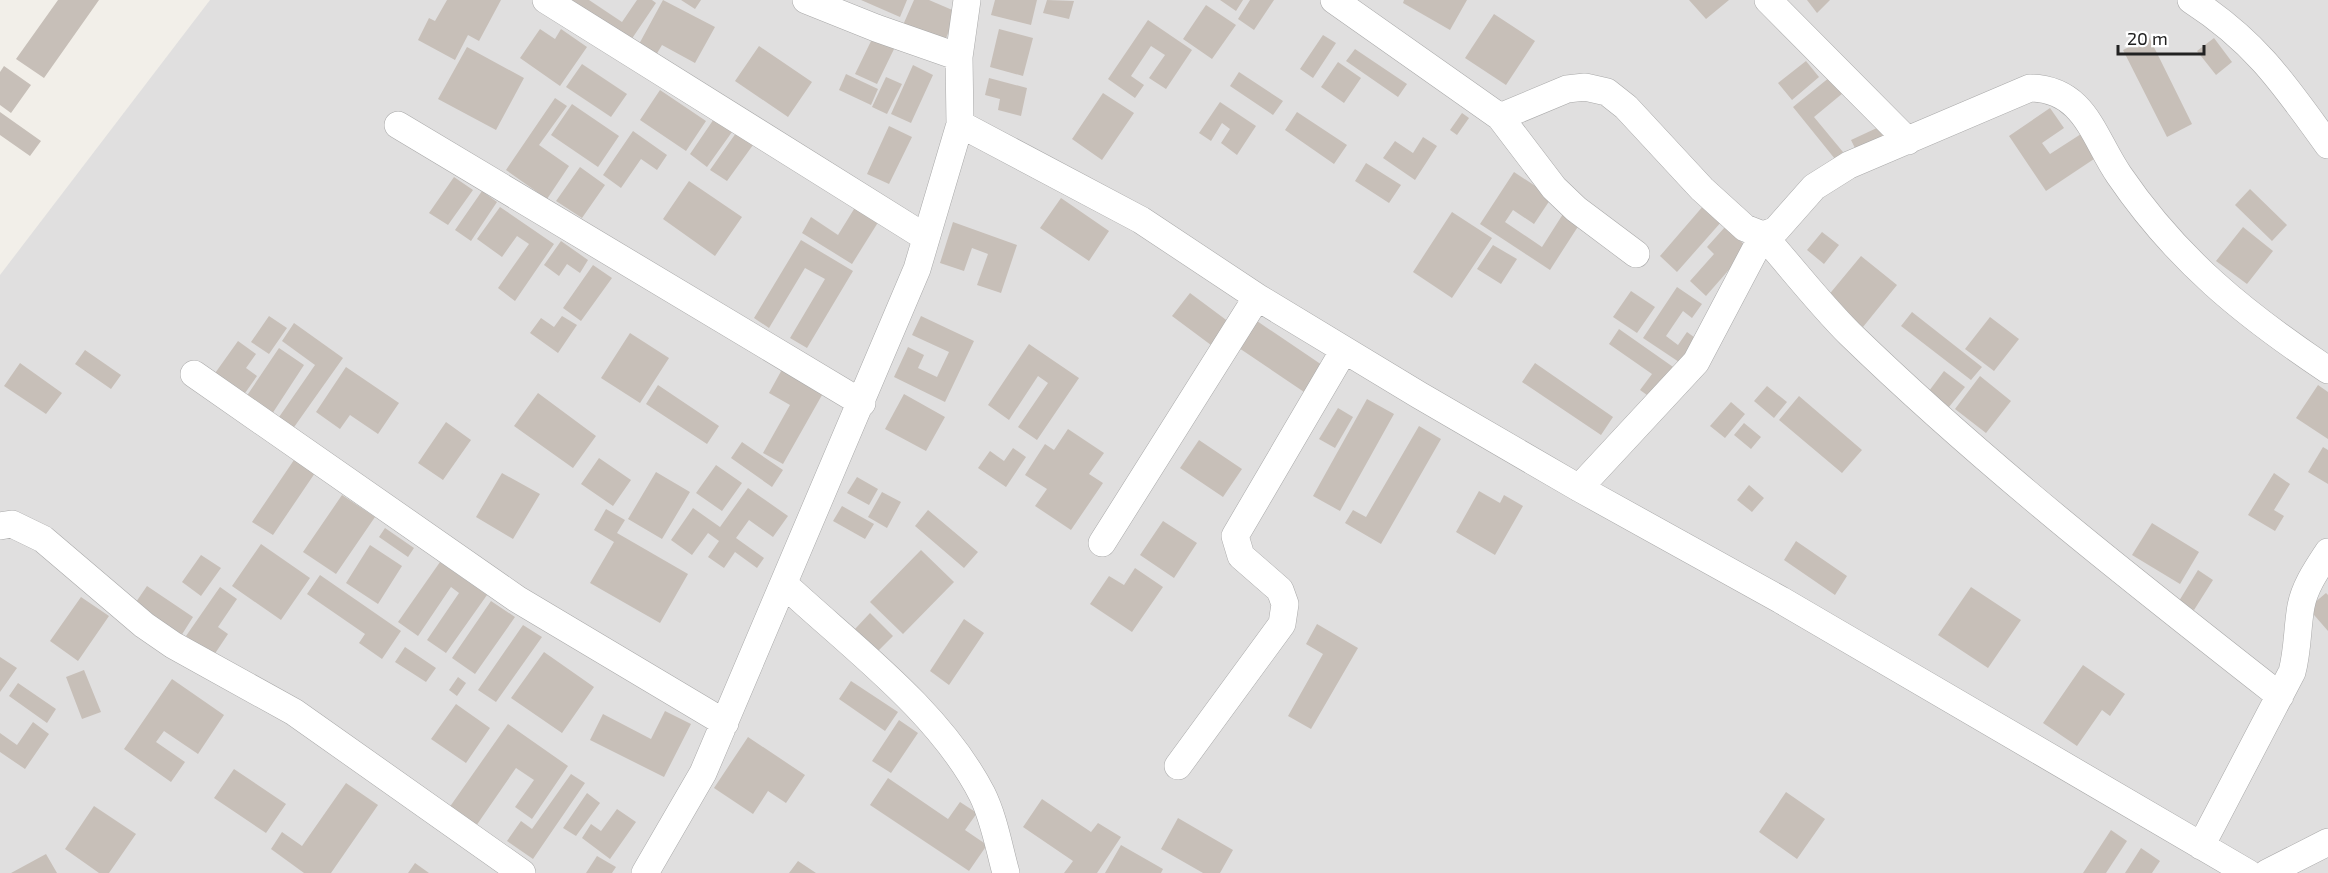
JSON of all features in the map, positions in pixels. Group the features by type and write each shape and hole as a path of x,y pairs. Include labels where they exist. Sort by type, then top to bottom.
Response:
{"street":[{"path":"546,0 925,237"},
{"path":"806,0 876,28 959,57"},
{"path":"645,873 704,773 917,269 960,124 959,57 967,0"},
{"path":"1334,0 1500,117 1554,188 1576,209 1636,254"},
{"path":"1768,0 1908,141"},
{"path":"2191,0 2248,42 2277,73 2328,145"},
{"path":"1500,117 1567,89 1586,87 1607,92 1626,107 1702,189 1745,228 1763,235 1848,332 2010,480 2091,548 2280,696"},
{"path":"1579,488 1696,362 1763,235 1776,230 1814,187 1828,176 1849,165 2031,88 2048,88 2067,98 2081,110 2118,174 2157,226 2208,281 2288,344 2328,370"},
{"path":"960,124 1141,220 1257,297 1344,350 1579,488 1782,600 2248,873"},
{"path":"398,125 862,403"},
{"path":"1102,543 1257,297"},
{"path":"1178,766 1282,624 1285,604 1280,590 1240,556 1235,536 1344,350"},
{"path":"194,374 517,599 725,723"},
{"path":"0,526 12,524 43,539 144,625 173,645 294,712 522,873"},
{"path":"2201,846 2292,672 2298,652 2301,607 2305,592 2328,552"},
{"path":"785,585 911,702 942,735 966,766 983,797 1006,873"},
{"path":"2267,873 2328,842"}],"shaded area":[{"path":"210,0 2328,0 2328,873 0,873 0,275"}],"building":[{"path":"58,0 99,0 44,78 16,59"},
{"path":"447,0 501,0 479,41 468,35 455,60 418,40 429,18 435,21"},
{"path":"565,0 589,0 622,22 637,0 652,0 656,3 629,43"},
{"path":"663,0 715,27 695,63 662,45 656,55 638,46"},
{"path":"681,0 701,0 695,9"},
{"path":"861,0 907,0 900,17"},
{"path":"914,0 929,0 957,12 944,43 903,25"},
{"path":"995,0 1037,0 1031,25 991,15"},
{"path":"1047,0 1074,1 1069,19 1043,13"},
{"path":"1220,0 1243,0 1236,11"},
{"path":"1250,0 1274,0 1254,30 1238,19"},
{"path":"1404,0 1467,0 1450,30 1403,3"},
{"path":"1689,0 1729,0 1706,19"},
{"path":"1807,0 1830,0 1817,13"},
{"path":"1206,5 1236,25 1212,59 1183,39"},
{"path":"1494,14 1535,41 1506,85 1465,58"},
{"path":"1148,20 1192,50 1166,89 1149,78 1165,55 1151,46 1131,76 1144,85 1135,98 1108,79"},
{"path":"540,29 555,39 561,29 587,47 560,86 520,58"},
{"path":"999,29 1033,38 1023,76 990,67"},
{"path":"1323,35 1336,43 1313,78 1300,69"},
{"path":"873,37 895,47 877,84 855,74"},
{"path":"2149,37 2192,124 2167,137 2123,50"},
{"path":"2214,38 2232,62 2216,75 2197,51"},
{"path":"759,46 812,82 788,117 735,81"},
{"path":"467,47 524,78 496,130 438,99"},
{"path":"1355,49 1407,84 1398,97 1346,61"},
{"path":"1806,61 1819,77 1792,100 1778,83"},
{"path":"1338,62 1361,78 1344,103 1321,87"},
{"path":"582,64 627,94 611,117 566,87"},
{"path":"913,65 933,75 911,123 891,114"},
{"path":"4,66 31,85 11,113 0,105 0,72"},
{"path":"1239,72 1283,101 1273,115 1230,86"},
{"path":"846,74 878,89 871,105 839,90"},
{"path":"886,77 902,84 887,114 872,107"},
{"path":"1830,77 1843,93 1814,117 1843,152 1835,159 1793,107"},
{"path":"989,78 1027,88 1021,116 998,110 1000,99 985,95"},
{"path":"660,90 706,121 686,151 640,120"},
{"path":"1103,93 1134,113 1102,160 1072,139"},
{"path":"555,98 567,106 539,145 569,166 547,199 506,170"},
{"path":"1220,102 1256,126 1237,155 1221,143 1230,129 1222,123 1211,141 1199,133"},
{"path":"572,104 619,136 598,167 551,135"},
{"path":"2050,108 2064,128 2042,143 2050,154 2081,134 2097,157 2046,191 2009,136"},
{"path":"0,112 41,141 30,156 0,135"},
{"path":"1297,112 1347,145 1334,164 1285,130"},
{"path":"718,113 737,125 707,167 690,154"},
{"path":"1462,113 1469,118 1457,135 1450,130"},
{"path":"889,126 912,137 889,184 867,174"},
{"path":"1879,127 1885,140 1857,152 1851,140"},
{"path":"633,131 667,155 657,170 641,159 621,188 603,175"},
{"path":"736,133 753,145 727,181 710,170"},
{"path":"1423,137 1437,146 1415,180 1383,158 1395,141 1413,153"},
{"path":"1366,163 1401,185 1389,203 1355,181"},
{"path":"580,167 605,185 582,218 556,201"},
{"path":"1514,172 1552,197 1534,224 1513,210 1505,222 1542,247 1563,214 1579,225 1550,270 1480,224"},
{"path":"454,177 473,190 448,225 429,213"},
{"path":"689,181 742,217 715,256 663,219"},
{"path":"2250,189 2287,225 2272,241 2235,205"},
{"path":"482,191 497,202 471,241 455,230"},
{"path":"1061,198 1109,231 1089,261 1040,228"},
{"path":"859,201 882,216 852,264 802,233 811,217 838,235"},
{"path":"1704,205 1722,221 1677,272 1660,256"},
{"path":"500,207 554,244 515,301 498,288 529,244 517,236 502,257 477,239"},
{"path":"1452,212 1492,238 1452,298 1413,272"},
{"path":"953,222 1017,245 1001,293 977,285 988,254 972,248 964,271 940,263"},
{"path":"1725,227 1748,248 1706,296 1690,281 1714,254 1707,247"},
{"path":"2243,227 2273,251 2247,284 2216,261"},
{"path":"1822,232 1839,245 1824,264 1807,250"},
{"path":"801,240 853,271 807,348 790,338 825,279 805,268 769,328 754,318"},
{"path":"561,241 588,260 580,273 567,264 559,276 544,265"},
{"path":"1493,245 1517,259 1501,284 1477,269"},
{"path":"1861,256 1897,285 1863,327 1827,297"},
{"path":"593,265 612,278 581,321 563,308"},
{"path":"1677,287 1702,304 1692,318 1683,311 1666,336 1678,345 1687,332 1698,340 1682,364 1643,338"},
{"path":"1631,291 1655,307 1637,333 1613,317"},
{"path":"1190,293 1237,328 1219,351 1172,316"},
{"path":"1912,312 1982,367 1971,380 1901,326"},
{"path":"269,316 287,328 269,354 251,342"},
{"path":"562,316 577,325 558,353 530,333 541,318 554,327"},
{"path":"921,316 974,341 945,402 894,377 908,347 924,355 918,368 937,377 949,352 912,335"},
{"path":"1990,317 2019,339 1994,371 1965,349"},
{"path":"1257,321 1325,367 1307,394 1239,348"},
{"path":"294,323 343,358 292,430 277,420 315,365 282,341"},
{"path":"1619,329 1676,369 1654,400 1640,390 1652,374 1609,344"},
{"path":"630,333 669,358 640,403 601,378"},
{"path":"238,341 256,354 246,368 257,376 243,396 213,376"},
{"path":"1029,344 1079,378 1037,440 1018,427 1048,383 1038,376 1009,420 988,405"},
{"path":"279,348 304,365 272,414 246,397"},
{"path":"85,350 121,375 111,389 75,364"},
{"path":"20,363 62,393 46,414 4,386"},
{"path":"1535,363 1613,417 1601,435 1522,382"},
{"path":"785,364 826,388 783,464 763,453 790,405 769,393"},
{"path":"346,367 399,403 378,434 350,415 340,429 316,412"},
{"path":"1944,371 1965,387 1949,407 1929,391"},
{"path":"1980,376 2011,401 1986,433 1955,409"},
{"path":"658,385 719,426 707,444 646,404"},
{"path":"2318,385 2328,392 2328,439 2296,418"},
{"path":"1767,386 1787,402 1774,418 1754,401"},
{"path":"538,393 596,436 573,468 514,426"},
{"path":"904,394 945,417 926,451 885,429"},
{"path":"1799,396 1862,450 1842,473 1779,420"},
{"path":"1367,399 1394,414 1340,511 1313,496"},
{"path":"1731,402 1745,414 1725,438 1710,426"},
{"path":"1338,408 1353,417 1335,448 1319,439"},
{"path":"446,422 471,440 443,480 418,463"},
{"path":"1744,423 1761,437 1751,449 1734,435"},
{"path":"1419,426 1441,439 1381,544 1345,523 1353,510 1366,517"},
{"path":"1068,429 1104,453 1089,474 1103,483 1071,530 1035,506 1047,489 1025,475 1045,444 1054,450"},
{"path":"1199,440 1242,469 1223,497 1180,468"},
{"path":"742,442 783,470 772,487 731,458"},
{"path":"2323,447 2328,450 2328,484 2308,472"},
{"path":"1013,448 1026,457 1006,487 978,468 990,451 1004,461"},
{"path":"296,457 317,470 273,535 252,522"},
{"path":"599,458 631,480 613,506 581,484"},
{"path":"716,465 742,483 722,511 696,493"},
{"path":"656,472 690,492 662,539 628,519"},
{"path":"502,473 540,494 513,539 476,517"},
{"path":"2274,473 2290,484 2274,510 2284,516 2275,531 2248,515"},
{"path":"857,477 878,489 869,505 847,493"},
{"path":"1749,485 1764,498 1752,512 1737,500"},
{"path":"748,488 788,516 773,537 749,520 736,538 764,558 757,568 735,552 724,568 708,557 719,541 708,533 692,555 671,540 693,508 720,527"},
{"path":"1479,491 1500,503 1504,495 1523,506 1495,555 1456,532"},
{"path":"882,492 901,502 887,528 868,517"},
{"path":"342,495 375,517 336,574 303,552"},
{"path":"842,506 874,524 865,539 833,521"},
{"path":"606,509 625,520 617,533 688,574 660,623 590,583 614,542 594,530"},
{"path":"928,510 978,552 964,568 915,526"},
{"path":"1163,521 1197,543 1174,578 1140,555"},
{"path":"2152,523 2199,552 2180,584 2132,555"},
{"path":"385,528 414,548 408,557 379,537"},
{"path":"1796,541 1847,576 1835,595 1784,560"},
{"path":"261,544 310,578 281,620 232,586"},
{"path":"370,545 402,566 378,604 346,583"},
{"path":"921,550 954,582 903,634 870,602"},
{"path":"201,555 221,568 201,596 182,582"},
{"path":"440,562 487,595 446,653 427,640 459,593 451,587 418,636 398,622"},
{"path":"1135,568 1163,587 1132,632 1090,604 1109,576 1124,585"},
{"path":"2198,570 2213,580 2194,610 2179,601"},
{"path":"320,575 401,631 382,659 359,643 365,634 307,594"},
{"path":"147,586 193,617 181,636 134,605"},
{"path":"220,587 237,599 218,627 228,634 214,655 186,636"},
{"path":"1971,587 2021,620 1988,668 1938,635"},
{"path":"2326,593 2328,595 2328,631 2308,608"},
{"path":"81,597 109,616 78,661 50,641"},
{"path":"491,601 515,617 475,674 452,658"},
{"path":"870,613 893,636 878,651 855,629"},
{"path":"964,619 984,633 949,685 930,671"},
{"path":"1317,624 1358,648 1311,729 1288,716 1323,654 1306,644"},
{"path":"523,625 542,637 496,702 478,690"},
{"path":"405,647 436,668 426,682 395,662"},
{"path":"544,652 594,687 562,733 511,698"},
{"path":"0,657 17,668 0,692"},
{"path":"2083,665 2125,694 2110,716 2102,710 2077,746 2043,723"},
{"path":"84,670 101,712 82,719 66,677"},
{"path":"458,677 466,683 457,696 449,690"},
{"path":"172,679 224,715 198,754 164,731 156,742 185,762 171,782 124,749"},
{"path":"851,681 898,712 885,731 839,699"},
{"path":"18,683 56,709 47,723 9,696"},
{"path":"456,704 490,728 466,763 431,739"},
{"path":"665,711 691,724 664,777 590,740 603,714 651,739"},
{"path":"899,720 918,733 891,773 872,761"},
{"path":"33,722 49,734 25,769 0,752 0,733 17,745"},
{"path":"508,724 568,766 532,819 515,807 534,780 516,768 476,826 449,808"},
{"path":"748,737 805,775 786,803 768,791 753,814 714,788"},
{"path":"234,769 286,804 266,833 214,798"},
{"path":"571,774 585,783 533,859 507,841 521,821 532,829"},
{"path":"888,778 948,819 960,802 977,813 965,830 987,845 969,871 870,805"},
{"path":"346,783 378,805 331,873 304,873 271,849 282,832 302,846"},
{"path":"1786,792 1825,819 1797,859 1759,832"},
{"path":"587,793 600,803 576,836 563,828"},
{"path":"1042,799 1091,832 1098,823 1121,837 1097,873 1064,873 1073,861 1023,827"},
{"path":"94,806 136,834 109,873 99,873 65,849"},
{"path":"617,809 636,822 610,859 582,838 591,824 601,831"},
{"path":"1178,818 1233,850 1220,873 1203,873 1161,849"},
{"path":"2111,830 2127,841 2106,873 2083,873"},
{"path":"1121,845 1163,869 1161,873 1105,873"},
{"path":"2141,848 2160,861 2152,873 2125,873"},
{"path":"46,854 57,873 11,873"},
{"path":"597,856 616,867 612,873 586,873"},
{"path":"798,861 816,873 789,873"},
{"path":"415,863 429,873 408,873"}]}
